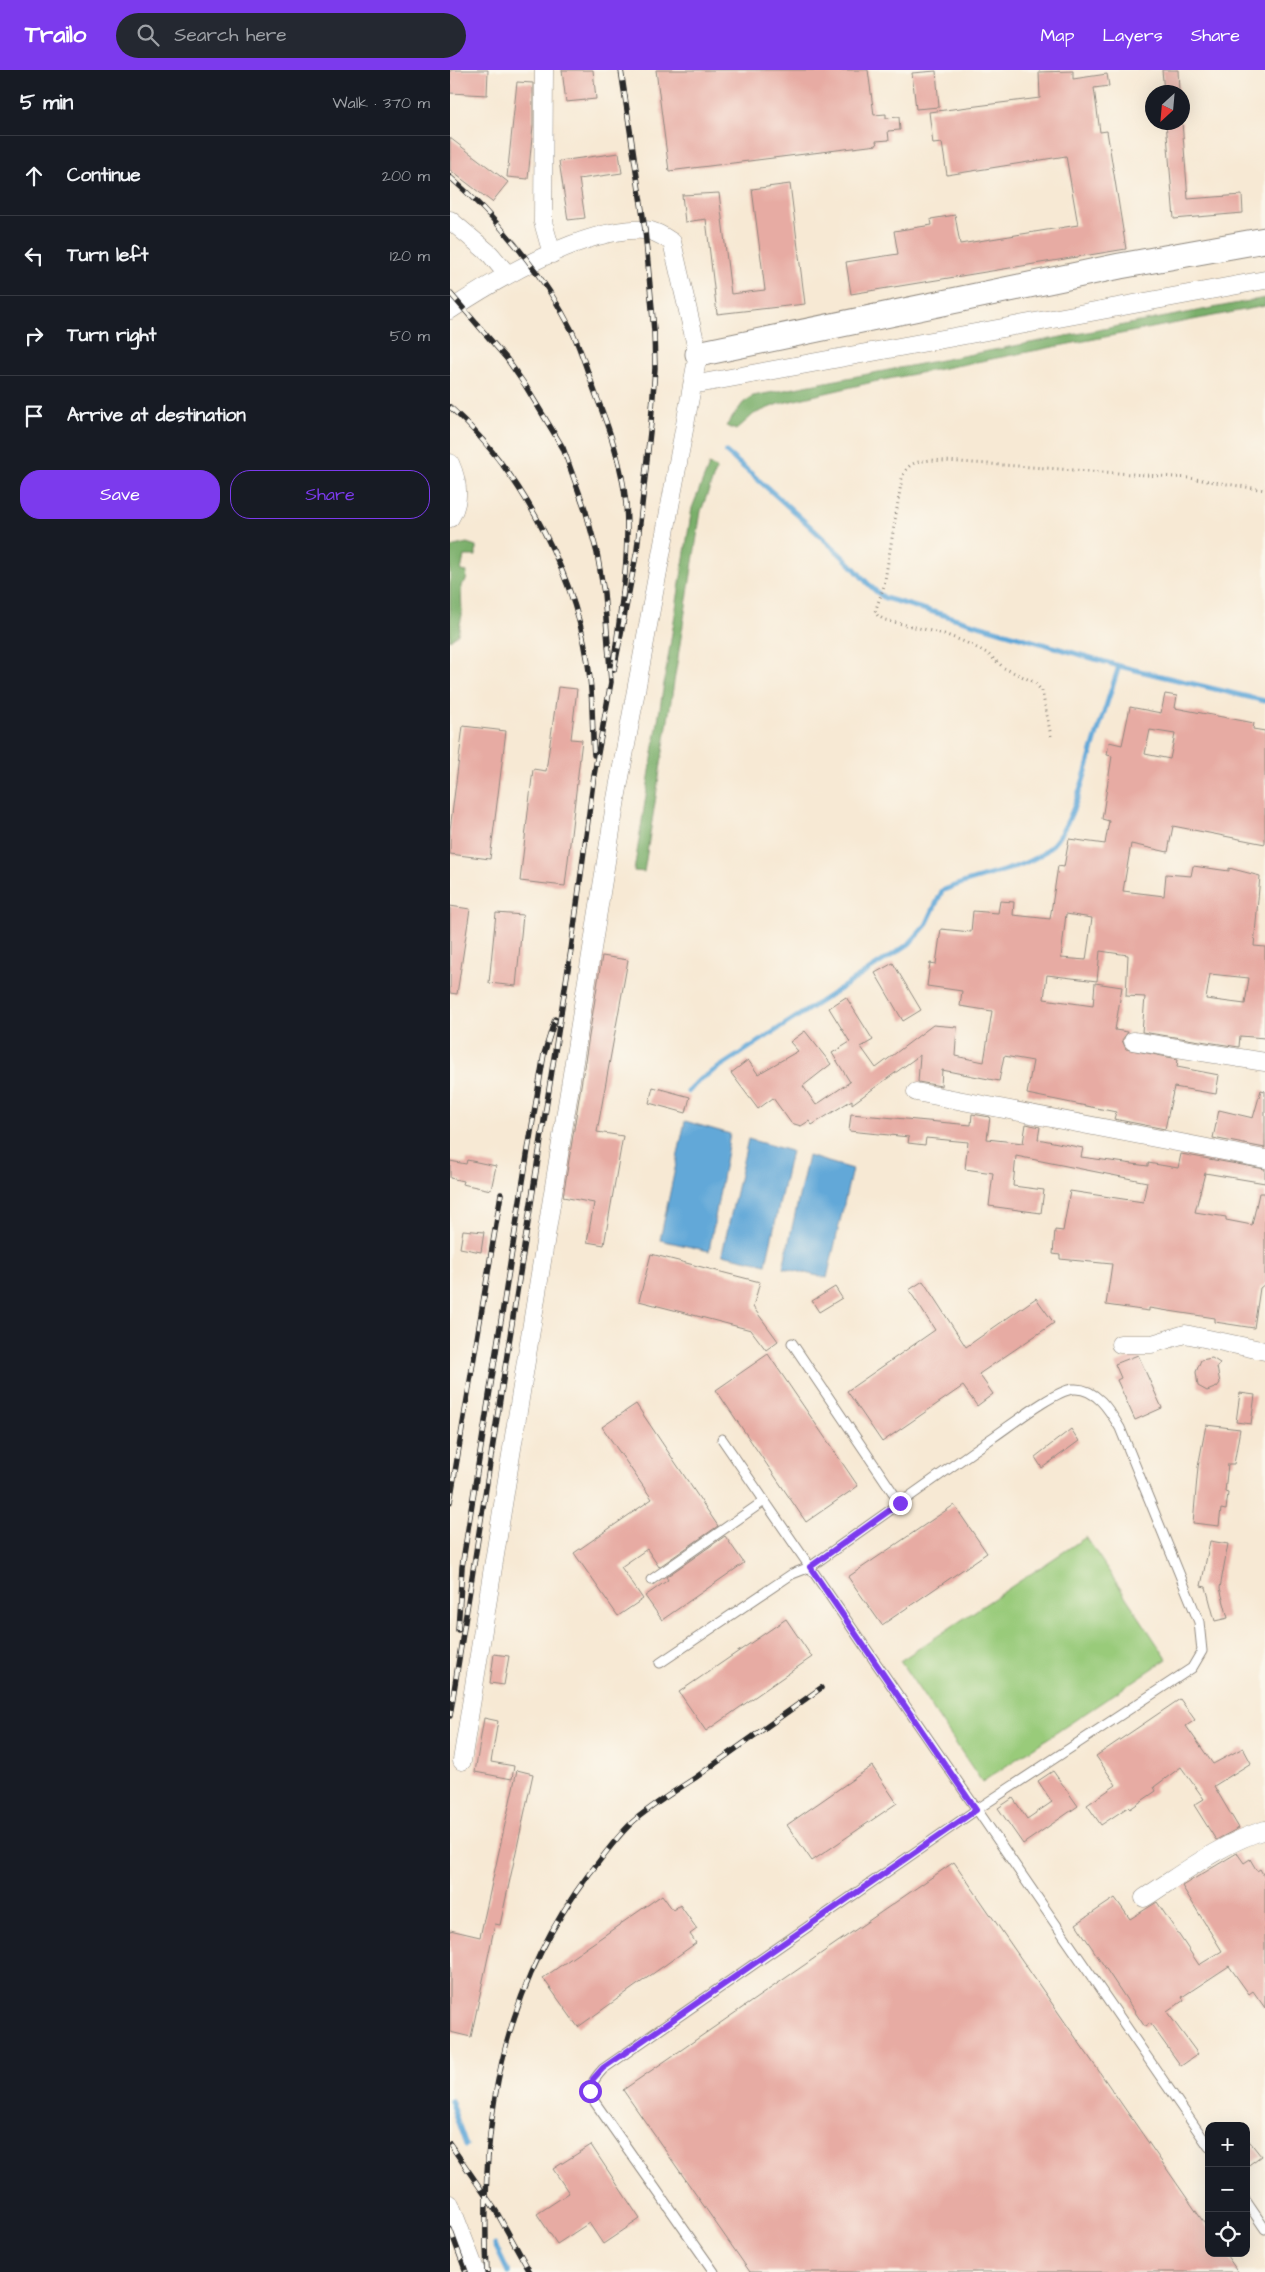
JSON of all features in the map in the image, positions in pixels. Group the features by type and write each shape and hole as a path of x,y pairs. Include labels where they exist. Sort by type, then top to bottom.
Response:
{"street":[{"path":"544,70 543,222 552,254"},
{"path":"450,220 490,254 507,274"},
{"path":"450,310 507,274 552,254 602,235 645,230 659,234 672,242 698,354 616,799 462,1761"},
{"path":"698,354 1120,266 1265,240"},
{"path":"692,385 1265,280"},
{"path":"450,463 457,480 457,499 450,518"},
{"path":"1133,1041 1265,1062"},
{"path":"916,1092 1265,1158"},
{"path":"1120,1344 1152,1344 1185,1334 1265,1351"},
{"path":"1144,1898 1228,1845 1247,1835 1265,1830"},
{"path":"450,2204 476,2272"}],"lane":[{"path":"792,1343 900,1503"},
{"path":"660,1664 792,1574 810,1567 1062,1392 1074,1389 1087,1391 1109,1410 1120,1428 1199,1622 1202,1651 1192,1668 976,1810 603,2068 593,2079 590,2091 594,2101 714,2272"},
{"path":"722,1439 1205,2141"},
{"path":"651,1580 764,1501"},
{"path":"1250,2207 1265,2228"}],"path":[{"path":"1051,736 1042,691 1034,682 1004,668 987,653 965,642 944,634 878,616 875,612 881,592 902,478 906,468 912,463 932,460 1189,478 1265,490"}],"green space":[{"path":"1265,298 1265,306 873,382 778,404 754,414 736,430 726,426 743,403 753,396"},
{"path":"709,465 717,468 701,511 644,872 634,871 692,508"},
{"path":"467,543 476,546 476,556 464,556 461,571 467,572 466,581 461,585 462,615 458,634 450,640 450,547"},
{"path":"1086,1537 1167,1659 982,1782 900,1661"}],"water":[{"path":"685,1121 730,1134 709,1251 660,1240"},
{"path":"748,1139 791,1151 766,1264 722,1254"},
{"path":"808,1156 852,1169 827,1278 783,1268"}],"building":[{"path":"450,70 488,70 487,95 450,93"},
{"path":"562,70 593,70 596,99 566,102"},
{"path":"656,70 868,70 874,115 886,114 886,118 899,117 900,130 888,131 889,140 876,141 877,145 669,171"},
{"path":"1162,70 1178,70 1179,85 1163,85"},
{"path":"936,71 939,107 916,109 912,73"},
{"path":"1073,71 1073,79 1107,74 1109,86 1094,88 1100,132 1107,131 1126,249 851,294 846,262 898,254 894,231 932,225 931,219 955,215 960,244 1078,225 1066,156 947,175 942,143 933,144 929,112 1040,98 1039,72"},
{"path":"517,82 533,83 533,126 528,179 507,177"},
{"path":"1167,130 1183,130 1188,199 1242,195 1243,213 1174,219"},
{"path":"450,138 508,182 492,202 450,170"},
{"path":"619,153 622,173 579,179 585,218 568,220 559,161"},
{"path":"790,184 805,304 717,314 706,219 685,222 682,195 719,193 731,294 765,290 752,189"},
{"path":"558,687 577,689 571,739 582,740 565,886 520,881 533,769 546,771"},
{"path":"1165,694 1177,696 1175,708 1254,723 1253,729 1265,731 1265,844 1173,826 1168,852 1131,844 1123,891 1164,896 1166,874 1191,876 1193,866 1229,871 1229,868 1260,876 1254,946 1265,947 1265,1038 1240,1036 1239,1047 1142,1032 1145,997 1126,996 1128,955 1100,951 1097,981 1047,975 1044,999 1093,1006 1095,983 1122,987 1115,1030 1128,1032 1122,1040 1126,1049 1178,1059 1177,1067 1219,1075 1216,1094 1174,1087 1165,1129 1114,1119 1116,1112 1027,1094 1033,1061 1004,1056 999,1081 942,1070 941,1086 918,1082 920,1055 852,1104 852,1100 812,1125 809,1121 801,1126 791,1123 773,1098 758,1109 731,1073 748,1060 758,1074 798,1051 790,1042 805,1031 831,1064 803,1086 816,1105 850,1082 832,1053 850,1042 829,1008 846,997 873,1040 861,1047 876,1068 933,1025 957,1027 955,1056 984,1062 992,1011 960,1006 962,991 927,986 930,963 936,964 941,929 971,932 973,911 998,913 1000,901 1014,902 1013,915 1050,919 1058,866 1064,867 1069,839 1105,844 1109,821 1102,819 1112,756 1107,755 1109,742 1122,745 1130,707 1161,713","holes":["1150,730 1175,734 1170,759 1145,754","1066,914 1092,918 1086,960 1061,958","1210,974 1249,978 1245,1004 1206,999"]},
{"path":"463,726 506,731 490,859 450,854 450,830"},
{"path":"450,906 470,909 457,994 450,993"},
{"path":"496,913 523,915 516,986 489,983"},
{"path":"602,956 628,960 597,1132 623,1136 604,1245 587,1242 594,1203 563,1197"},
{"path":"893,963 921,1010 903,1021 875,973"},
{"path":"653,1087 690,1097 686,1113 649,1103"},
{"path":"1261,1090 1265,1091 1265,1148 1213,1138 1219,1110 1253,1118"},
{"path":"851,1114 971,1125 972,1114 990,1117 987,1139 1023,1143 1026,1124 1040,1127 1038,1139 1083,1148 1081,1157 1148,1166 1148,1163 1178,1168 1181,1154 1265,1169 1265,1183 1205,1173 1195,1212 1226,1217 1226,1220 1252,1225 1259,1193 1265,1193 1265,1284 1260,1288 1254,1328 1215,1322 1215,1318 1149,1308 1149,1311 1106,1305 1112,1264 1060,1259 1060,1255 1053,1254 1055,1230 1063,1231 1070,1191 1143,1202 1147,1182 1016,1156 1013,1186 1044,1190 1041,1213 989,1206 993,1173 965,1169 968,1142 926,1138 925,1145 908,1143 909,1137 849,1131"},
{"path":"467,1160 496,1166 491,1190 462,1184 463,1181 450,1178 450,1161 466,1164"},
{"path":"463,1230 484,1232 481,1252 460,1248"},
{"path":"651,1254 760,1282 753,1307 778,1341 766,1350 751,1330 639,1301"},
{"path":"923,1281 966,1347 1036,1298 1054,1323 979,1374 993,1394 977,1406 963,1386 882,1442 847,1391 935,1330 909,1290"},
{"path":"835,1287 842,1298 819,1312 812,1301"},
{"path":"768,1354 858,1486 806,1522 716,1390"},
{"path":"1138,1355 1162,1408 1135,1420 1117,1380 1121,1378 1115,1364"},
{"path":"1212,1358 1220,1363 1217,1367 1220,1383 1217,1387 1207,1391 1198,1386 1196,1372 1201,1360"},
{"path":"1240,1393 1255,1395 1251,1424 1236,1422"},
{"path":"636,1404 718,1526 659,1567 647,1549 621,1567 643,1599 618,1616 574,1553 652,1499 602,1427"},
{"path":"1206,1425 1240,1429 1234,1464 1228,1464 1225,1492 1228,1493 1226,1510 1221,1509 1219,1526 1193,1523 1198,1467"},
{"path":"1071,1429 1079,1441 1042,1468 1035,1457"},
{"path":"954,1505 987,1553 882,1625 848,1577"},
{"path":"725,1536 744,1563 662,1620 645,1596 668,1580 666,1577"},
{"path":"1210,1541 1228,1544 1220,1588 1228,1618 1215,1621 1206,1587 1201,1586"},
{"path":"786,1619 812,1657 706,1731 679,1692"},
{"path":"494,1654 509,1656 504,1685 490,1683"},
{"path":"1180,1699 1195,1720 1186,1726 1213,1764 1243,1748 1251,1763 1214,1786 1239,1828 1216,1840 1194,1805 1204,1799 1181,1767 1154,1787 1156,1791 1130,1809 1128,1807 1101,1825 1087,1805 1116,1785 1096,1756"},
{"path":"484,1718 498,1721 491,1762 514,1766 512,1779 475,1772"},
{"path":"872,1766 897,1803 812,1861 787,1825"},
{"path":"517,1770 533,1774 500,1925 495,1924 471,2037 450,2032 450,1930 480,1937"},
{"path":"1053,1771 1078,1806 1023,1844 998,1808 1013,1798 1027,1819 1052,1802 1038,1781"},
{"path":"1237,1853 1244,1863 1250,1859 1257,1871 1260,1869 1265,1878 1265,2008 1253,1991 1249,1994 1229,1966 1182,1997 1184,2000 1167,2012 1198,2054 1181,2066 1150,2023 1145,2027 1076,1924 1115,1898 1130,1919 1157,1902 1199,1965 1222,1951 1182,1886"},
{"path":"954,1862 1205,2224 1205,2257 1228,2257 1238,2272 750,2272 623,2090"},
{"path":"662,1895 673,1910 680,1905 697,1929 690,1934 696,1943 578,2027 543,1978"},
{"path":"1250,2142 1261,2156 1250,2164"},
{"path":"591,2145 640,2219 603,2244 589,2223 557,2244 537,2214 569,2193 553,2169"}],"waterway":[{"path":"726,452 815,531 874,590 885,598 1119,666 1265,701"},
{"path":"688,1092 698,1081 909,944 926,925 942,891 1018,866 1042,854 1053,844 1063,831 1078,798 1119,666"},
{"path":"450,2100 466,2145"},
{"path":"495,2245 508,2272"}],"railway":[{"path":"614,670 637,550 655,368 654,331 645,230 621,70"},
{"path":"450,177 502,229 548,289 576,339 611,435 622,476 627,524 624,582 614,659"},
{"path":"450,293 507,359 563,448 586,512 597,553 604,593 611,682 594,775 571,950 450,1716"},
{"path":"450,407 477,433 524,496 544,531 561,567 584,642 591,688 594,755"},
{"path":"458,1630 462,1567 527,1156 544,1054 555,1019"},
{"path":"450,1502 501,1194"},
{"path":"487,2272 487,2165 492,2114 502,2063 515,2014 534,1966 558,1920 589,1874 629,1825 657,1803 821,1688"},
{"path":"450,2144 496,2211 530,2272"},
{"path":"450,2229 466,2272"}],"route":[{"path":"590,2091 593,2079 603,2068 976,1810 810,1567 900,1503"}]}
